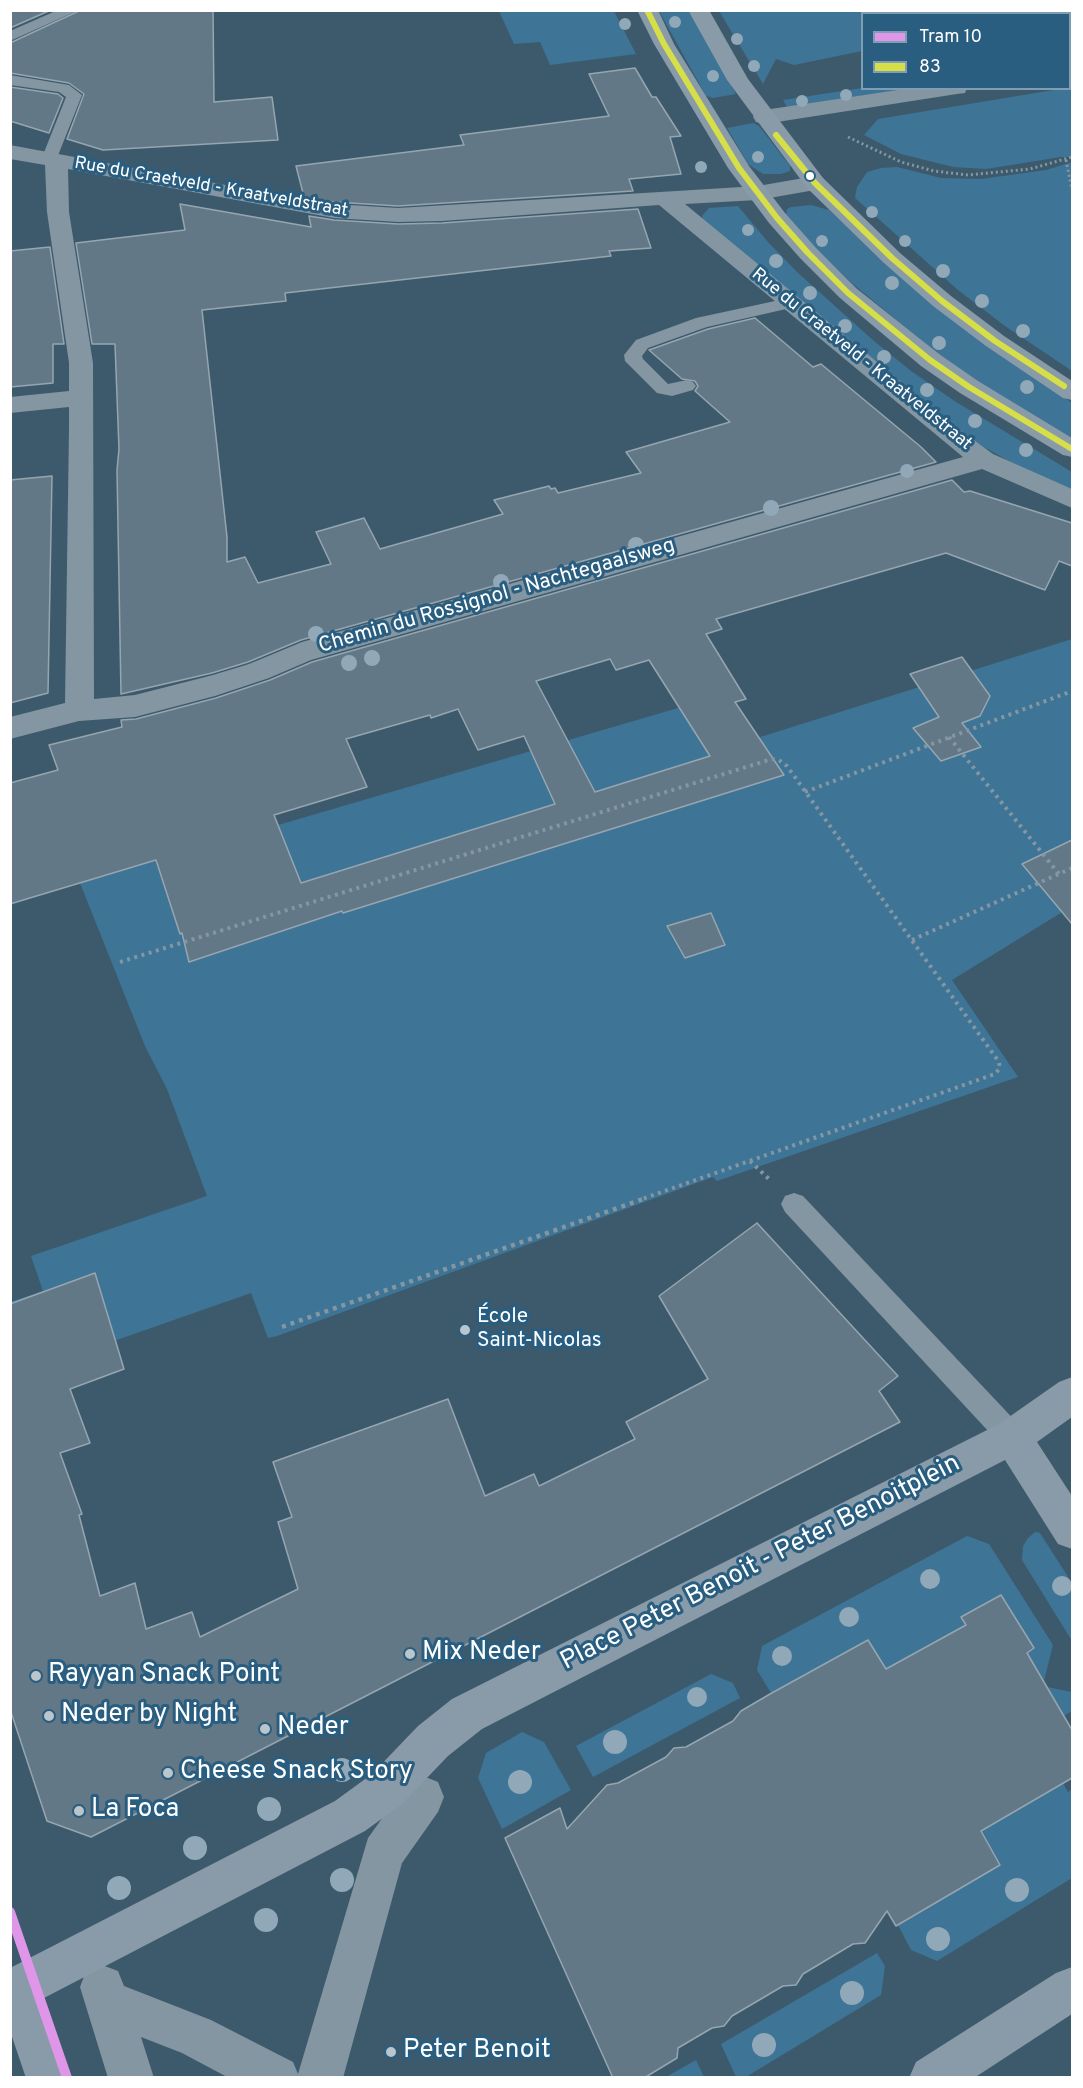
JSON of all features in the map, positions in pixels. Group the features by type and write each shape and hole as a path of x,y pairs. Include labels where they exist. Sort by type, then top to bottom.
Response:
{"street":[{"path":"647,10 732,111 815,183 892,258 942,301 995,341 1072,393"},
{"path":"698,10 758,194 808,253 848,293 891,330 969,387 1072,449"},
{"path":"808,90 861,82"},
{"path":"732,111 932,90"},
{"path":"732,111 775,94"},
{"name":"Rue du Craetveld - Kraatveldstraat","path":"10,152 290,204 363,213 442,214 664,198 758,194 815,183"},
{"path":"52,160 79,344 82,398 79,710"},
{"name":"Rue du Craetveld - Kraatveldstraat","path":"664,198 913,406 984,460 1072,500"},
{"path":"10,405 82,398"},
{"name":"Chemin du Rossignol - Nachtegaalsweg","path":"10,728 79,710 124,708 215,685 259,671 302,651 984,460"},
{"name":"Place Peter Benoit - Peter Benoitplein","path":"14,1976 350,1816 387,1790 433,1741 467,1714 1012,1437 1072,1395"},
{"path":"1012,1437 1072,1530"},
{"path":"320,2078 383,1853 423,1797"},
{"path":"14,1976 49,2078"},
{"path":"932,2078 1072,1989"},
{"path":"131,2078 105,1995 195,2036 277,2078"}],"lane":[{"path":"10,37 72,10"},
{"path":"10,80 63,88 74,95 52,160"},
{"path":"687,386 672,390 663,389 632,359 633,354 642,344 702,322 789,303"},
{"path":"794,1204 1012,1437"}],"path":[{"path":"841,134 901,162 934,171 968,176 1030,169 1072,157"},
{"path":"1066,160 1072,190"},
{"path":"805,792 1072,691"},
{"path":"949,737 1059,874"},
{"path":"120,962 772,759 783,762 999,1062 1000,1068 995,1074 282,1327"},
{"path":"912,940 1072,868"}],"shaded area":[{"path":"878,10 879,12 861,12 861,51 794,65 776,59 763,84 719,11"},
{"path":"499,11 614,11 636,54 550,65 540,42 514,44"},
{"path":"659,11 689,11 736,94 713,98 706,96"},
{"path":"1071,87 1072,157 986,169 953,167 901,154 864,135 878,119 1054,90 1071,90"},
{"path":"861,88 861,90 900,90 787,107 783,100"},
{"path":"753,123 759,126 790,166 790,171 781,174 763,174 748,164 727,128"},
{"path":"1072,162 1072,371 1005,326 958,290 855,198 857,187 867,172 881,168 897,167 941,178 981,179 1046,170"},
{"path":"811,205 829,210 911,285 1072,403 1072,438 973,379 938,354 853,284 812,245 786,215 787,209 791,207"},
{"path":"738,206 797,272 874,341 911,371 956,402 1072,472 1072,489 1023,469 975,442 703,222 702,216 709,208"},
{"path":"1072,639 1072,906 952,980 1018,1077 717,1181 713,1177 277,1336 268,1338 251,1293 11,1377 10,1302 43,1291 31,1256 207,1196 167,1089 145,1046 80,883 719,696 754,739"},
{"path":"1035,1532 1040,1533 1072,1583 1072,1641 1022,1560 1023,1546"},
{"path":"967,1536 989,1544 1053,1645 1044,1681 1025,1654 1034,1648 1001,1596 961,1617 966,1625 886,1669 868,1640 771,1693 757,1670 762,1646"},
{"path":"711,1674 733,1683 740,1698 593,1777 576,1746"},
{"path":"1047,1687 1072,1692 1072,1711 1064,1716"},
{"path":"522,1732 544,1742 571,1790 502,1829 478,1778 486,1753"},
{"path":"1063,1783 1068,1792 1072,1789 1072,1878 937,1961 911,1950 898,1925 1000,1865 981,1831"},
{"path":"877,1953 885,1966 881,1995 746,2077 736,2077 721,2044"},
{"path":"696,2060 704,2077 666,2077"}],"building":[{"path":"10,10 51,10 10,28"},
{"path":"81,10 213,10 214,102 272,97 278,140 103,150 67,139 84,94 69,83 10,73 10,43"},
{"path":"635,68 652,97 656,97 681,136 670,137 681,174 629,179 633,191 398,206 334,202 304,197 296,166 464,145 460,135 609,116 589,74"},
{"path":"10,87 58,94 63,98 49,133 10,121"},
{"path":"180,204 311,227 309,216 398,224 638,209 651,248 609,251 611,256 285,293 286,301 202,310 227,537 227,562 245,557 258,583 331,564 316,532 364,518 380,549 503,514 494,500 549,486 551,489 555,488 558,493 641,473 626,452 730,422 695,391 698,386 695,381 682,379 649,350 708,329 755,318 813,367 821,364 936,462 301,640 248,662 212,673 121,694 117,470 119,449 115,344 92,344 76,243 185,230"},
{"path":"50,247 64,344 53,344 53,383 10,387 10,251"},
{"path":"52,476 48,693 10,703 10,480"},
{"path":"952,480 964,492 970,491 1072,523 1072,566 1059,561 1045,590 946,553 716,619 722,629 706,634 746,699 735,702 784,775 343,913 342,911 189,962 182,933 180,934 156,860 10,904 10,783 58,770 49,745 122,727 121,720 136,719 216,698 270,680 312,662","holes":["610,659 616,670 649,660 710,756 595,792 536,681","458,709 478,750 524,736 555,804 301,883 274,815 367,787 346,739"]},
{"path":"962,657 990,696 980,716 962,723 981,747 941,761 913,728 939,717 910,674"},
{"path":"1072,840 1072,924 1022,864"},
{"path":"711,913 725,945 685,958 667,926"},
{"path":"757,1223 898,1376 879,1391 900,1422 91,1837 47,1821 10,1709 10,1304 95,1273 124,1369 70,1389 90,1443 60,1453 82,1514 79,1515 100,1596 135,1583 146,1629 192,1612 200,1637 298,1589 278,1522 292,1517 273,1462 448,1399 485,1496 534,1474 539,1486 635,1439 626,1422 708,1379 659,1296"},
{"path":"1001,1595 1034,1648 1027,1653 1072,1730 1072,1778 981,1831 1000,1865 896,1926 887,1911 865,1943 853,1944 803,1974 796,1985 783,1986 732,2016 724,2026 712,2028 678,2048 677,2058 644,2078 613,2078 505,1838 560,1808 567,1829 607,1785 618,1783 666,1757 674,1748 686,1747 733,1721 741,1711 868,1640 886,1669 966,1625 961,1617"}],"tram line":[{"name":"10","path":"10,1912 67,2078"}],"transit line":[{"name":"83","path":"647,10 664,44 739,168 777,218 808,253 848,293 930,360 969,387 1072,449"},
{"name":"83","path":"776,135 815,183 892,258 942,301 995,341 1064,386"}],"place":[{"name":"École Saint-Nicolas","path":"465,1330"},
{"name":"Mix Neder","path":"410,1654"},
{"name":"Rayyan Snack Point","path":"36,1676"},
{"name":"Neder by Night","path":"49,1716"},
{"name":"Neder","path":"265,1729"},
{"name":"Cheese Snack Story","path":"168,1773"},
{"name":"La Foca","path":"79,1811"},
{"name":"Peter Benoit","path":"391,2052"}]}
